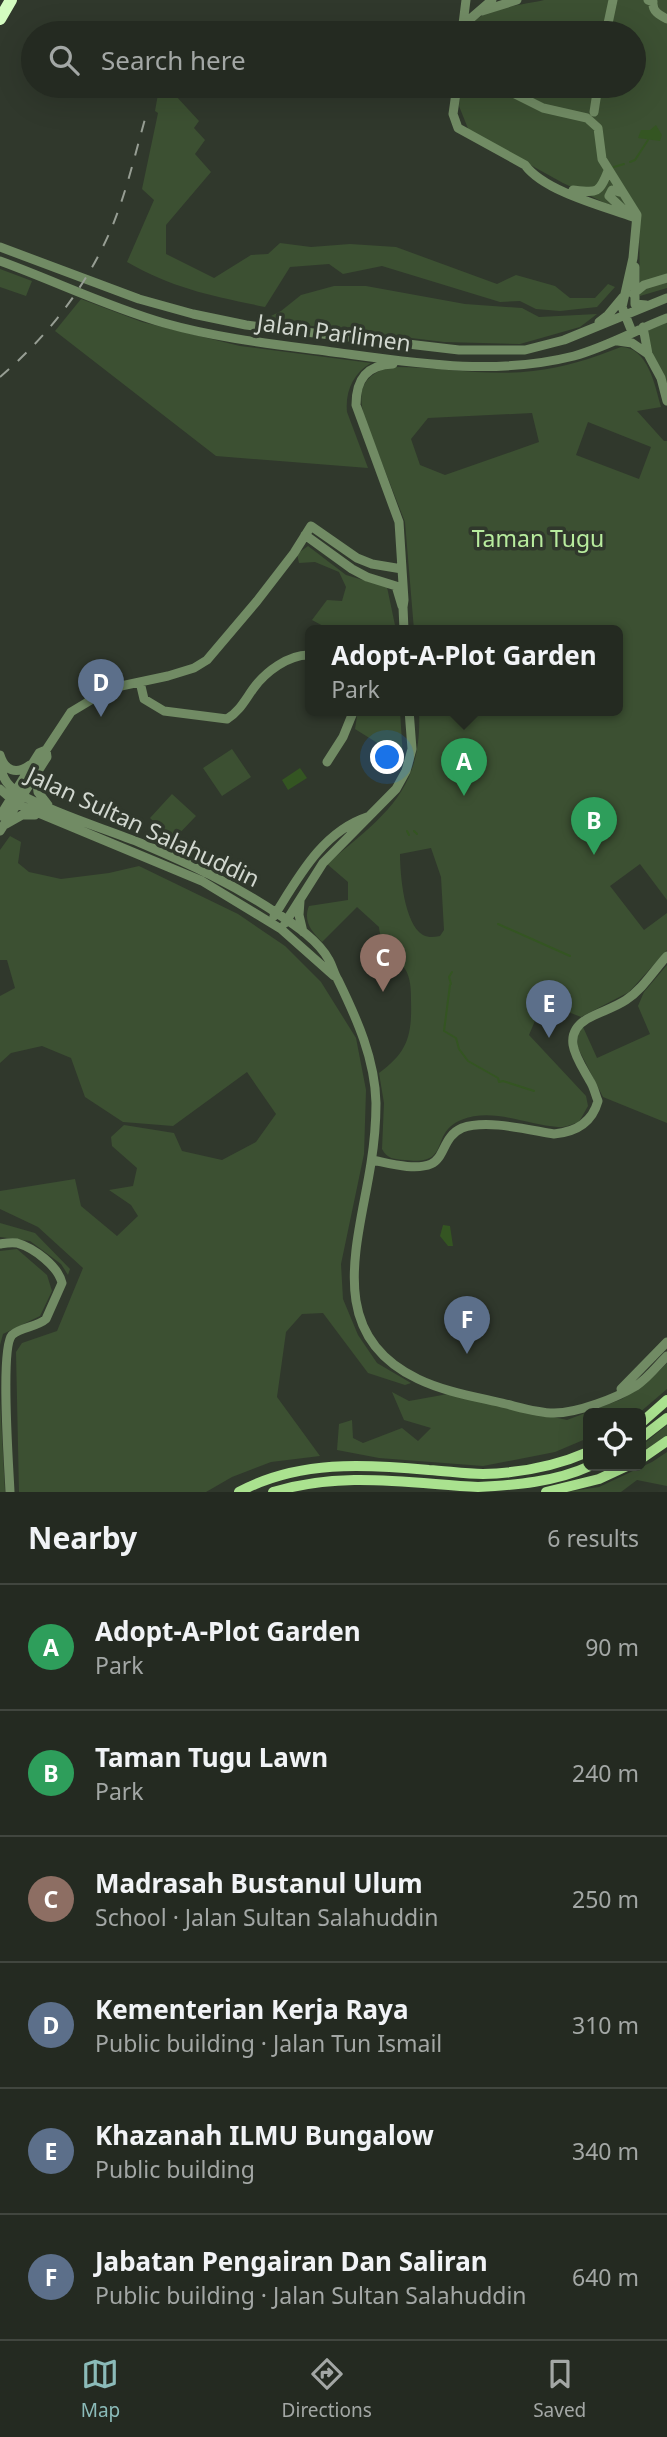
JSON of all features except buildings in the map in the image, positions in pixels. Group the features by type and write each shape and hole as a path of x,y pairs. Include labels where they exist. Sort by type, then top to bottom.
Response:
{"highway":[{"path":"0,19 11,0"}],"main road":[{"path":"646,1419 667,1400"},
{"path":"646,1434 667,1418"},
{"path":"646,1456 667,1441"},
{"path":"239,1492 286,1475 325,1467 383,1466 482,1474 529,1470 583,1454"},
{"path":"273,1492 309,1482 353,1478 478,1487 498,1486 543,1480 583,1468"},
{"path":"546,1492 599,1479 616,1471"},
{"path":"353,1478 453,1492"}],"street":[{"path":"462,21 466,0"},
{"path":"469,21 492,0"},
{"path":"477,12 517,0"},
{"path":"609,21 613,0"},
{"path":"648,0 653,2 655,11 660,16 667,19"},
{"path":"457,98 454,122 466,134 524,165 531,173 561,189 635,219"},
{"path":"523,98 556,113 580,116 593,122 598,128 602,159 637,215 628,295 635,304 652,303"},
{"path":"594,112 596,98"},
{"path":"561,189 596,191 602,187 608,171"},
{"path":"623,193 612,190 609,195 635,219"},
{"name":"Jalan Parlimen","path":"0,247 139,299 246,325 459,350 525,349 586,331 667,298"},
{"path":"632,332 622,307 634,277 633,258"},
{"name":"Jalan Parlimen","path":"0,261 123,310 191,330 249,341 455,367 527,365 574,356 614,342 667,317"},
{"path":"634,277 644,285"},
{"path":"586,331 608,315 628,295 644,285 667,278"},
{"path":"643,327 648,354 661,378 667,401"},
{"path":"614,342 627,342 648,354"},
{"path":"402,607 404,600 398,522 357,412 356,396 362,378 375,366 415,363"},
{"path":"1,824 39,753 46,750 71,712 121,686 194,668 207,660 257,601 311,526 357,558 402,571"},
{"path":"305,535 324,535"},
{"path":"305,535 352,569 396,586 404,625"},
{"path":"386,582 392,581 402,571"},
{"path":"140,682 144,699 164,711 227,719 235,715 261,678 293,657 305,656"},
{"path":"327,762 343,737 352,716"},
{"path":"281,929 323,863 389,798 406,771 412,749 409,716"},
{"path":"17,797 36,775 47,757 46,750"},
{"path":"0,755 3,765 13,771 25,768 35,760"},
{"name":"Jalan Sultan Salahuddin","path":"0,763 2,776 17,797 44,816 202,881 281,929 336,978"},
{"path":"36,775 40,796 53,809"},
{"name":"Jalan Sultan Salahuddin","path":"0,789 206,871 287,920 329,958 359,1024 376,1103 372,1160 353,1264 358,1313 372,1340 387,1359 406,1373 431,1385 535,1411 563,1413 593,1405 635,1386 667,1356"},
{"path":"1,824 22,815 44,816"},
{"path":"271,922 313,856 353,822 367,817"},
{"path":"254,898 265,902 275,901 288,894"},
{"path":"300,900 299,915 303,932"},
{"path":"372,1160 412,1166 430,1165 436,1161 447,1139 474,1125 555,1134 568,1133 582,1126 591,1118 598,1101 591,1082 574,1053 572,1040 575,1031 589,1018 627,1000 667,956"},
{"path":"0,1244 12,1242 25,1247 57,1270 62,1283 47,1319 13,1334 7,1344 6,1412 10,1492"},
{"name":"Jalan Sultan Salahuddin","path":"615,1395 667,1342"}],"green space":[{"path":"544,0 667,0 667,288 640,296 639,215 605,203 563,183 469,131 459,106 460,98 646,98 646,21 475,21 511,6"},
{"path":"157,98 178,98 199,121 194,128 205,140 195,154 211,172 166,225 166,254 214,278 251,255 268,254 280,243 311,247 350,244 396,247 497,284 516,275 555,286 570,298 595,298 608,284 615,287 597,307 560,311 536,309 520,301 500,302 382,266 343,274 329,264 290,267 265,307 211,295 161,279 127,262 154,200 142,189 158,113 155,111"},
{"path":"0,269 32,281 26,296 0,287"},
{"path":"334,286 366,286 465,304 522,308 539,317 597,314 580,327 520,344 444,342 263,320 281,311 301,295"},
{"path":"81,299 142,322 240,346 371,363 355,378 349,390 347,405 347,412 368,468 216,456 55,331"},
{"path":"667,322 667,393 646,335 649,330"},
{"name":"Taman Tugu","path":"621,347 638,353 649,369 661,407 637,411 664,441 667,441 667,900 640,864 610,886 644,930 667,913 667,950 629,992 581,1017 543,1002 529,1035 586,1096 588,1106 579,1122 561,1127 497,1116 473,1116 451,1126 435,1154 429,1158 420,1161 394,1159 382,1149 384,1103 379,1073 402,1050 409,1033 411,997 408,976 401,963 382,941 379,927 357,907 322,942 314,934 307,916 309,906 348,900 348,882 327,864 382,816 395,800 414,762 419,716 623,716 623,625 414,625 405,522 366,422 361,395 371,376 389,367 515,373 578,362","holes":["532,413 539,442 445,475 420,465 411,439 428,418","588,422 651,447 639,479 576,455","431,848 441,877 444,930 440,936 429,937 417,929 407,910 400,854"]},
{"path":"308,546 346,575 387,587 395,625 321,625 312,620 327,600 342,601 346,587 339,572 315,562 299,563 297,554"},
{"path":"357,716 400,716 403,759 355,729"},
{"path":"232,749 251,777 222,796 203,768"},
{"path":"172,794 196,816 173,840 150,818"},
{"path":"10,836 21,842 18,863 29,872 61,879 139,866 238,914 285,946 321,982 356,1038 366,1090 364,1154 341,1264 343,1299 358,1335 377,1363 411,1383 405,1385 368,1373 323,1313 302,1314 286,1332 277,1397 320,1456 271,1462 232,1477 206,1492 19,1492 16,1352 22,1343 57,1331 83,1268 38,1227 0,1209 0,1191 75,1179 81,1206 117,1236 138,1216 131,1205 109,1190 133,1186 137,1168 112,1146 111,1137 124,1125 174,1133 182,1151 222,1160 256,1142 276,1114 247,1072 173,1126 123,1122 85,1097 71,1058 42,1046 11,1053 0,1063 0,996 15,988 7,960 0,960 0,850"},
{"path":"667,965 667,1123 603,1097 577,1046 578,1034 583,1027 597,1058 650,1034 638,1006 644,992"},
{"path":"0,1223 35,1233 70,1269 68,1275 61,1264 30,1241 0,1237"},
{"path":"17,1249 47,1275 52,1291 40,1316 3,1334 0,1345 0,1251"},
{"path":"667,1363 667,1389 645,1408 598,1408 622,1399"},
{"path":"392,1392 409,1401 448,1394 567,1420 583,1414 583,1440 555,1452 483,1466 379,1458 337,1450 339,1424 352,1420 353,1438 363,1443 402,1428 418,1441 431,1428 404,1420"},
{"path":"0,1399 5,1492 0,1492"},
{"path":"667,1425 667,1436 646,1449 646,1442"},
{"path":"667,1452 667,1486 637,1480 621,1492 566,1492 599,1487 633,1471 646,1471 646,1465"}],"shaded area":[{"path":"656,125 662,135 660,141 638,138 641,130 650,130"},
{"path":"300,768 307,778 288,790 282,780"},
{"path":"443,1225 450,1226 453,1246 448,1246 440,1236"}],"waterway":[{"path":"630,162 635,160 648,140"},
{"path":"614,167 624,164"},
{"path":"407,831 409,835"},
{"path":"414,831 417,834"},
{"path":"498,924 570,956"},
{"path":"451,984 449,977 452,972"},
{"path":"450,985 444,1031 456,1038 459,1049 468,1061 498,1078 499,1082 534,1091"}],"railway":[{"path":"0,377 50,327 91,270 117,214 145,119"}],"place":[{"name":"Kementerian Kerja Raya","path":"101,717"},
{"name":"Adopt-A-Plot Garden","path":"464,796"},
{"name":"Taman Tugu Lawn","path":"594,855"},
{"name":"Madrasah Bustanul Ulum","path":"383,992"},
{"name":"Khazanah ILMU Bungalow","path":"549,1038"},
{"name":"Jabatan Pengairan Dan Saliran","path":"467,1354"}]}
